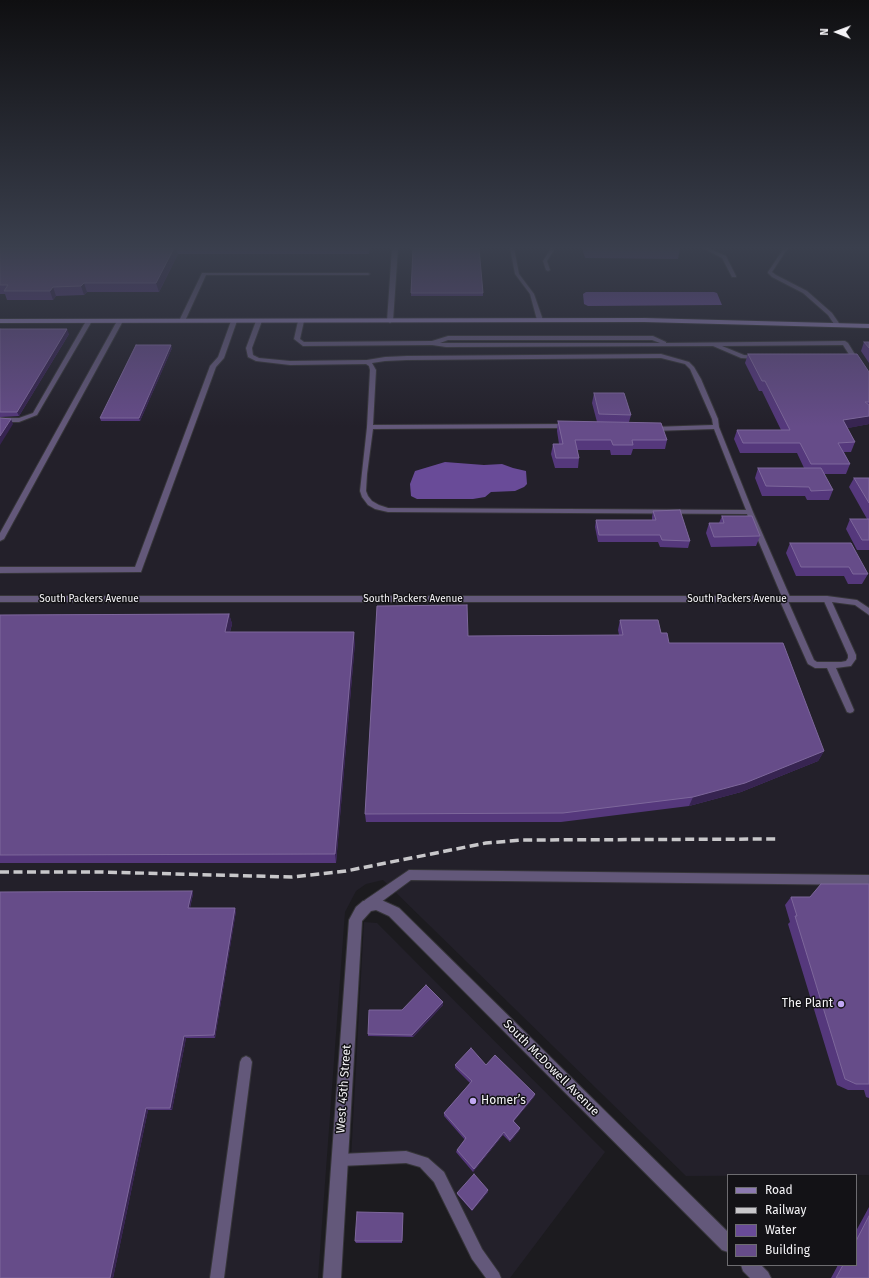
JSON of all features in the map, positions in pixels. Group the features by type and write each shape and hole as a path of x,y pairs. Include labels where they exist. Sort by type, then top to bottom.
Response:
{"street":[{"path":"390,321 391,308"},
{"path":"0,321 659,320 869,326"},
{"name":"South Packers Avenue","path":"0,600 827,599"},
{"name":"South McDowell Avenue","path":"368,905 377,904 394,912 727,1243"},
{"name":"West 45th Street","path":"332,1278 356,920 361,911 368,905"},
{"path":"750,1266 762,1278"}],"lane":[{"path":"182,321 188,308"},
{"path":"536,308 540,320"},
{"path":"823,308 830,314 838,326"},
{"path":"0,420 19,420 35,414 89,321"},
{"path":"0,539 120,321"},
{"path":"0,570 138,570 212,366 221,358 234,321"},
{"path":"259,321 249,348 250,356 258,360 290,363 367,362 407,358 655,356 671,358 687,363 692,368 715,419 716,427 811,662 815,665 830,666 848,664 852,659 852,655 827,599"},
{"path":"302,321 297,339 310,348 352,348 359,345 432,343 446,345 845,343 869,381"},
{"path":"713,344 743,357 766,357"},
{"path":"846,357 853,357"},
{"path":"367,362 371,365 373,370 370,427 363,491 365,497 377,507 388,510 750,512"},
{"path":"370,427 573,427"},
{"path":"649,428 716,427"},
{"path":"827,599 857,603 869,612"},
{"path":"830,666 850,710"},
{"path":"368,905 409,875 869,880"},
{"path":"217,1278 246,1062"},
{"path":"340,1160 406,1157 424,1162 439,1177 477,1254 494,1278"}],"shaded area":[{"path":"0,308 869,308 869,1175 727,1174 727,1176 686,1176 383,880 366,884 356,891 345,912 318,1278 0,1278"},
{"path":"364,922 377,923 605,1152 510,1278 494,1278 424,1162 351,1159"}],"water":[{"path":"445,462 484,465 502,464 526,471 527,484 515,491 491,492 485,497 473,499 417,499 411,496 410,484 415,471"}],"building":[{"path":"0,329 67,329 17,412 0,412"},
{"path":"864,342 869,342 869,348"},
{"path":"136,345 171,345 139,418 100,418"},
{"path":"748,354 857,354 869,372 869,402 865,402 869,405 869,416 843,420 855,442 838,443 850,464 811,464 800,443 743,443 737,430 790,430 765,381 762,381"},
{"path":"594,393 624,393 631,415 599,414"},
{"path":"0,418 11,419 0,436"},
{"path":"558,421 661,423 667,440 632,440 633,445 613,445 611,440 575,440 579,458 556,458 553,444 563,444"},
{"path":"758,468 821,468 833,490 811,491 809,487 766,486"},
{"path":"854,478 869,478 869,503"},
{"path":"680,510 690,541 662,540 660,535 599,535 596,520 656,520 653,511"},
{"path":"722,516 752,516 760,536 714,537 709,523 724,523"},
{"path":"850,519 869,519 869,540 862,540"},
{"path":"790,543 851,543 868,574 853,574 849,567 801,567"},
{"path":"467,605 468,636 623,635 620,620 658,620 661,633 667,633 669,643 783,643 824,751 745,783 693,797 563,813 365,814 377,606"},
{"path":"229,614 225,632 354,632 335,854 0,855 0,615"},
{"name":"The Plant","path":"821,884 869,884 869,1084 856,1084 845,1079 795,916 797,916 791,897 810,897"},
{"path":"192,891 188,908 235,908 214,1035 184,1036 170,1108 146,1108 110,1278 0,1278 0,892"},
{"path":"426,985 443,1002 412,1035 368,1034 369,1010 402,1010"},
{"path":"471,1048 486,1065 495,1055 535,1094 513,1121 520,1128 510,1140 504,1132 474,1169 457,1150 466,1138 444,1113 472,1081 455,1065"},
{"path":"474,1174 488,1190 472,1210 457,1193"},
{"path":"357,1212 403,1213 402,1241 355,1241"},
{"path":"869,1216 869,1278 836,1278 842,1266 857,1266 857,1239"}],"railway":[{"path":"0,872 101,872 292,877 346,871 486,843 523,840 777,839"}],"place":[{"name":"The Plant","path":"841,1004"},
{"name":"Homer’s","path":"473,1101"}]}
